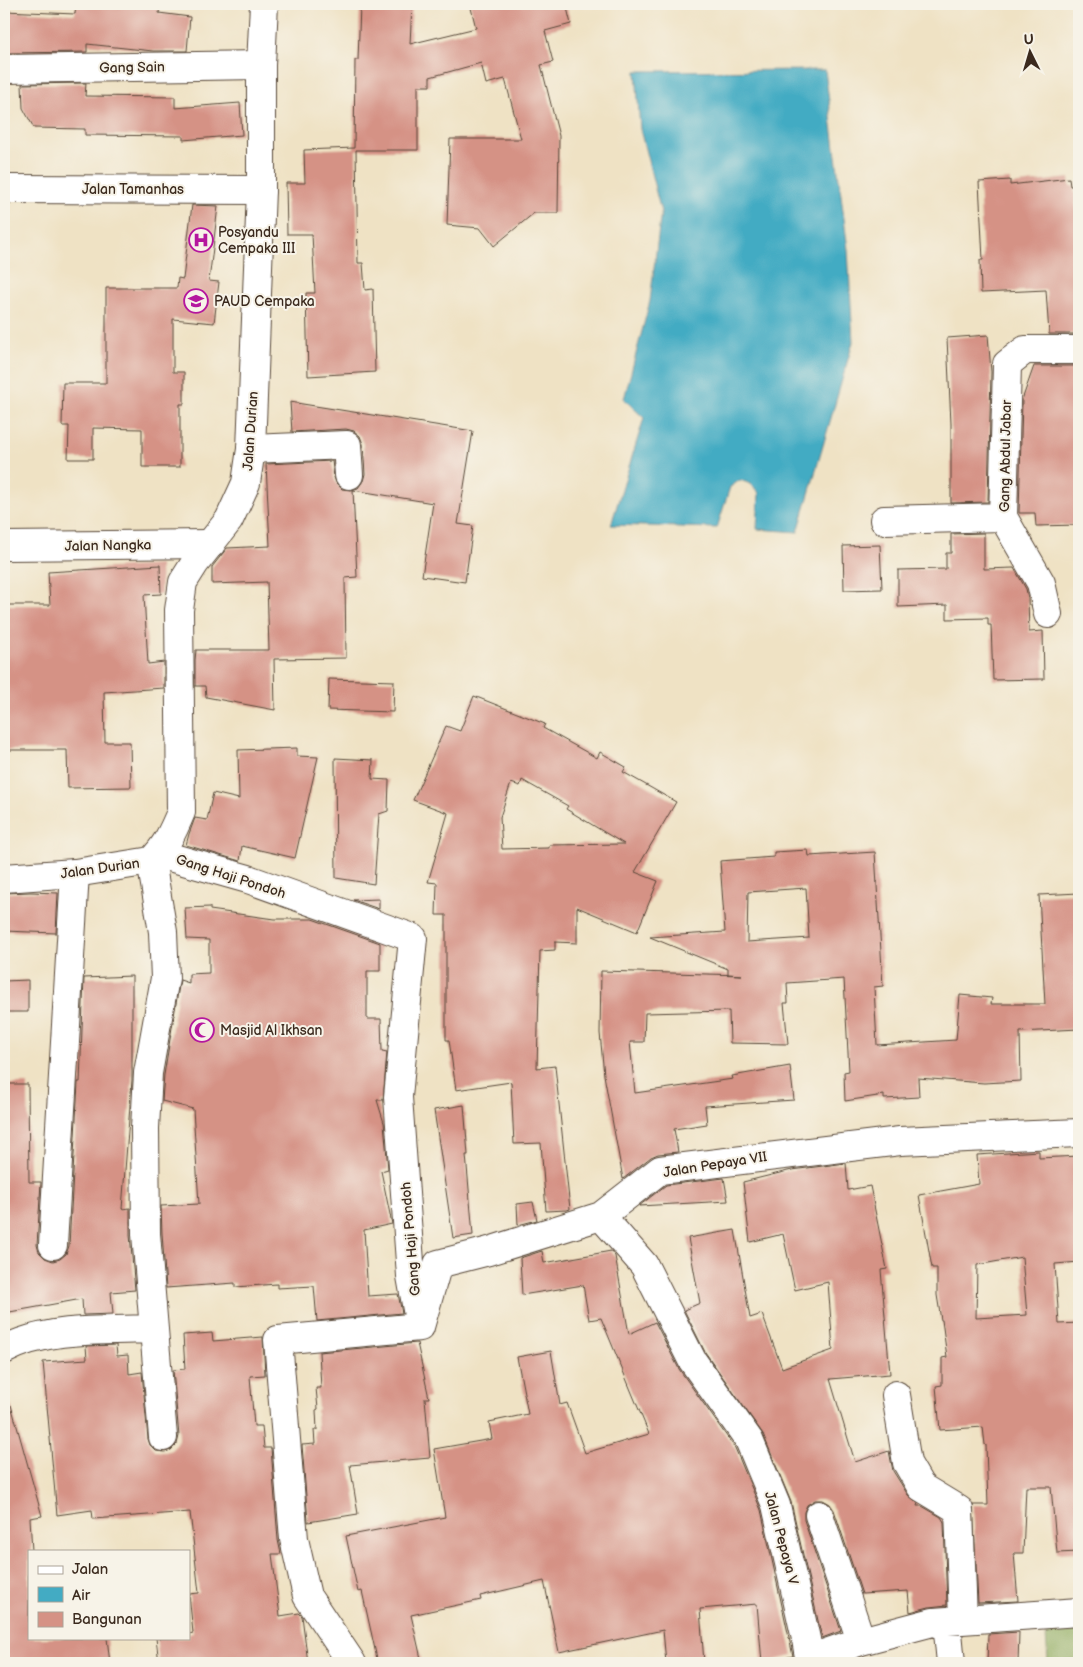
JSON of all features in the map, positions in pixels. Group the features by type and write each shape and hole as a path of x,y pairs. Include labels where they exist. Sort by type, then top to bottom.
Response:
{"street":[{"name":"Jalan Durian","path":"4,878 75,873 155,857 171,836 181,812 179,610 183,582 195,563 212,544 229,520 246,483 251,449 261,190 261,65 264,4"},
{"name":"Gang Sain","path":"4,69 261,65"},
{"name":"Jalan Tamanhas","path":"4,189 261,190"},
{"name":"Gang Abdul Jabar","path":"1048,614 1041,584 1003,517 1008,364 1026,350 1079,350"},
{"path":"251,449 347,445 349,475"},
{"path":"884,520 1003,517"},
{"name":"Jalan Nangka","path":"4,546 212,544"},
{"path":"155,857 163,932 165,978 148,1073 145,1128 146,1234 163,1437"},
{"name":"Gang Haji Pondoh","path":"155,857 248,879 262,886 413,938 398,1097 411,1276 420,1327"},
{"path":"53,1245 75,873"},
{"path":"262,886 314,889"},
{"name":"Jalan Pepaya VII","path":"420,1327 438,1264 489,1251 601,1216 660,1170 900,1141 1079,1133"},
{"name":"Jalan Pepaya V","path":"601,1216 644,1265 692,1360 749,1440 776,1505 806,1639 809,1661 861,1641 933,1622 1079,1612"},
{"path":"352,1663 307,1596 294,1539 278,1340 420,1327"},
{"path":"4,1350 20,1341 68,1332 154,1328"},
{"path":"896,1395 908,1463 921,1487 959,1510 955,1621 951,1663"},
{"path":"819,1514 861,1641"}],"green space":[{"path":"1079,1604 1079,1663 1048,1663 1044,1607"}],"water":[{"path":"825,70 848,250 853,342 798,532 757,529 759,493 751,484 740,480 730,487 717,528 611,525 644,418 624,399 650,301 661,212 640,129 636,71"}],"building":[{"path":"76,4 160,4 159,13 190,17 187,51 153,51 87,44 87,52 4,53 4,11 75,14"},
{"path":"373,4 412,4 410,44 476,28 470,4 566,4 571,24 545,31 553,62 541,65 559,136 558,213 534,213 494,246 480,228 447,225 450,139 521,139 505,79 486,84 481,63 430,77 430,86 418,86 418,150 356,150 358,263 363,263 365,290 373,289 375,372 308,376 306,293 315,293 312,234 287,234 286,183 305,183 304,150 354,148 355,60 358,60 360,5 373,6"},
{"path":"86,83 85,96 175,97 175,108 240,103 242,135 183,140 183,136 85,135 85,129 34,128 23,108 22,84"},
{"path":"1069,178 1070,186 1074,186 1079,238 1079,334 1049,334 1046,290 981,293 980,260 983,260 979,182 1010,180 1010,185"},
{"path":"192,205 218,206 209,281 219,282 214,323 173,319 173,372 184,372 184,404 180,404 180,467 142,467 142,429 93,428 93,459 68,459 69,426 62,426 63,383 106,383 106,288 177,288 178,278 183,279"},
{"path":"988,335 991,372 988,502 951,503 951,424 947,338"},
{"path":"1034,366 1079,366 1079,525 1036,526 1035,513 1019,513 1022,400"},
{"path":"290,402 473,431 458,524 473,526 465,582 422,576 433,503 353,490 357,577 345,578 346,658 274,659 275,710 206,697 205,686 195,686 195,660 196,650 269,650 267,582 212,584 212,567 227,548 270,546 266,464 332,461 336,483 342,489 351,490 358,488 363,481 365,474 363,444 360,436 354,431 346,429 292,432"},
{"path":"984,533 984,569 1014,568 1026,589 1029,632 1043,631 1044,679 993,680 991,625 988,625 988,618 947,619 947,605 898,607 898,570 946,569 946,553 951,553 951,534"},
{"path":"880,545 882,589 844,590 843,546"},
{"path":"160,565 161,594 144,595 148,664 164,662 164,688 104,692 105,742 130,742 131,787 68,788 67,750 4,750 4,605 50,605 48,572"},
{"path":"329,679 394,681 393,712 328,710"},
{"path":"474,696 545,724 543,728 597,758 600,752 626,767 623,772 676,802 635,872 658,881 637,932 577,907 577,943 555,942 555,950 540,951 537,1068 555,1066 570,1209 567,1210 546,1211 541,1143 514,1144 511,1082 456,1090 449,1040 446,1040 446,915 436,915 437,883 428,882 448,813 413,800 446,726 460,731","holes":["522,780 568,806 566,809 624,844 549,845 549,848 502,849 500,817 511,783 520,786"]},
{"path":"297,748 297,756 318,757 295,858 242,846 240,861 186,845 195,818 207,820 213,793 239,799 238,750"},
{"path":"335,758 373,760 372,779 389,780 388,811 379,814 374,884 336,878"},
{"path":"808,850 809,856 875,852 883,986 874,987 877,1045 956,1040 960,995 992,998 991,1004 1045,1004 1039,895 1079,893 1079,1029 1020,1032 1021,1081 984,1083 918,1078 919,1097 884,1099 884,1095 845,1101 844,1072 849,1071 844,979 787,983 788,1003 784,1003 788,1044 730,1043 729,1011 645,1013 644,1042 630,1042 635,1093 733,1079 732,1076 790,1066 794,1100 705,1106 707,1124 674,1129 678,1152 658,1154 651,1157 623,1179 604,1075 600,1033 601,971 742,975 728,974 728,969 650,937 725,932 720,861 774,857 774,852","holes":["806,888 809,938 747,942 748,892"]},
{"path":"4,893 58,893 56,933 4,931"},
{"path":"379,899 379,909 353,900"},
{"path":"210,907 210,910 274,919 312,919 380,943 380,971 367,971 367,1019 381,1019 382,1051 387,1052 383,1100 377,1100 384,1123 388,1169 381,1171 392,1224 364,1230 368,1296 398,1294 402,1313 317,1321 314,1286 277,1288 277,1284 235,1287 235,1283 166,1288 161,1206 199,1204 193,1109 162,1101 164,1075 180,980 189,983 189,974 209,973 209,940 187,939 185,908"},
{"path":"132,976 132,1080 122,1209 130,1208 130,1235 135,1290 111,1292 113,1314 83,1315 82,1299 4,1313 4,1084 28,1084 29,1182 41,1182 37,1245 39,1252 45,1258 53,1261 60,1259 66,1254 69,1246 78,1082 80,1082 84,978"},
{"path":"28,980 28,1012 4,1012 4,981"},
{"path":"464,1105 473,1235 453,1238 434,1110"},
{"path":"1039,1151 1039,1158 1079,1156 1079,1262 1055,1264 1059,1324 1079,1323 1079,1552 1057,1553 1051,1487 1026,1487 1023,1553 1014,1553 1018,1601 978,1603 973,1505 988,1505 986,1445 983,1427 940,1430 936,1386 942,1385 942,1358 947,1357 937,1295 937,1268 932,1268 919,1195 979,1184 977,1155","holes":["1022,1257 1027,1315 976,1318 977,1265"]},
{"path":"846,1163 848,1190 870,1186 887,1269 881,1270 890,1374 830,1379 855,1462 889,1451 893,1471 908,1495 918,1503 917,1506 922,1506 941,1517 944,1522 947,1605 910,1612 908,1591 862,1594 834,1510 830,1504 823,1500 815,1500 807,1505 804,1512 804,1520 841,1631 822,1638 791,1502 763,1434 705,1352 684,1310 700,1303 688,1238 735,1230 750,1318 762,1314 782,1368 833,1350 828,1282 795,1290 783,1234 750,1242 743,1182 792,1170"},
{"path":"724,1178 728,1201 639,1206 666,1185"},
{"path":"533,1202 537,1220 518,1225 517,1204"},
{"path":"542,1251 544,1263 611,1251 615,1256 629,1334 655,1322 679,1369 735,1448 761,1510 793,1656 762,1663 757,1604 700,1609 704,1663 666,1663 663,1630 559,1652 544,1581 480,1596 481,1600 411,1615 422,1663 378,1663 362,1591 358,1592 346,1536 445,1517 434,1449 492,1439 489,1422 528,1414 517,1357 551,1351 560,1405 567,1403 585,1453 649,1434 601,1318 589,1320 583,1285 522,1295 520,1258"},
{"path":"212,1333 213,1341 263,1337 265,1375 250,1376 254,1426 262,1426 264,1448 271,1448 278,1540 281,1554 272,1554 280,1616 299,1613 302,1616 308,1663 159,1663 156,1640 190,1640 190,1634 193,1633 190,1594 199,1593 190,1512 93,1519 92,1510 57,1515 43,1362 87,1359 86,1346 116,1345 117,1356 128,1355 129,1374 142,1372 148,1439 150,1445 156,1451 165,1452 171,1450 177,1444 179,1436 173,1370 185,1369 183,1335"},
{"path":"417,1343 429,1398 425,1398 430,1458 350,1465 358,1514 308,1522 302,1445 315,1444 314,1430 317,1430 316,1410 318,1409 316,1388 321,1388 319,1352"},
{"path":"11,1405 42,1516 30,1518 32,1550 28,1550 28,1640 107,1640 110,1663 4,1663 4,1406"},
{"path":"1019,1632 1018,1663 987,1663 988,1634"}],"place":[{"name":"Posyandu Cempaka III","path":"201,240"},
{"name":"PAUD Cempaka","path":"196,301"},
{"name":"Masjid Al Ikhsan","path":"202,1030"}]}
